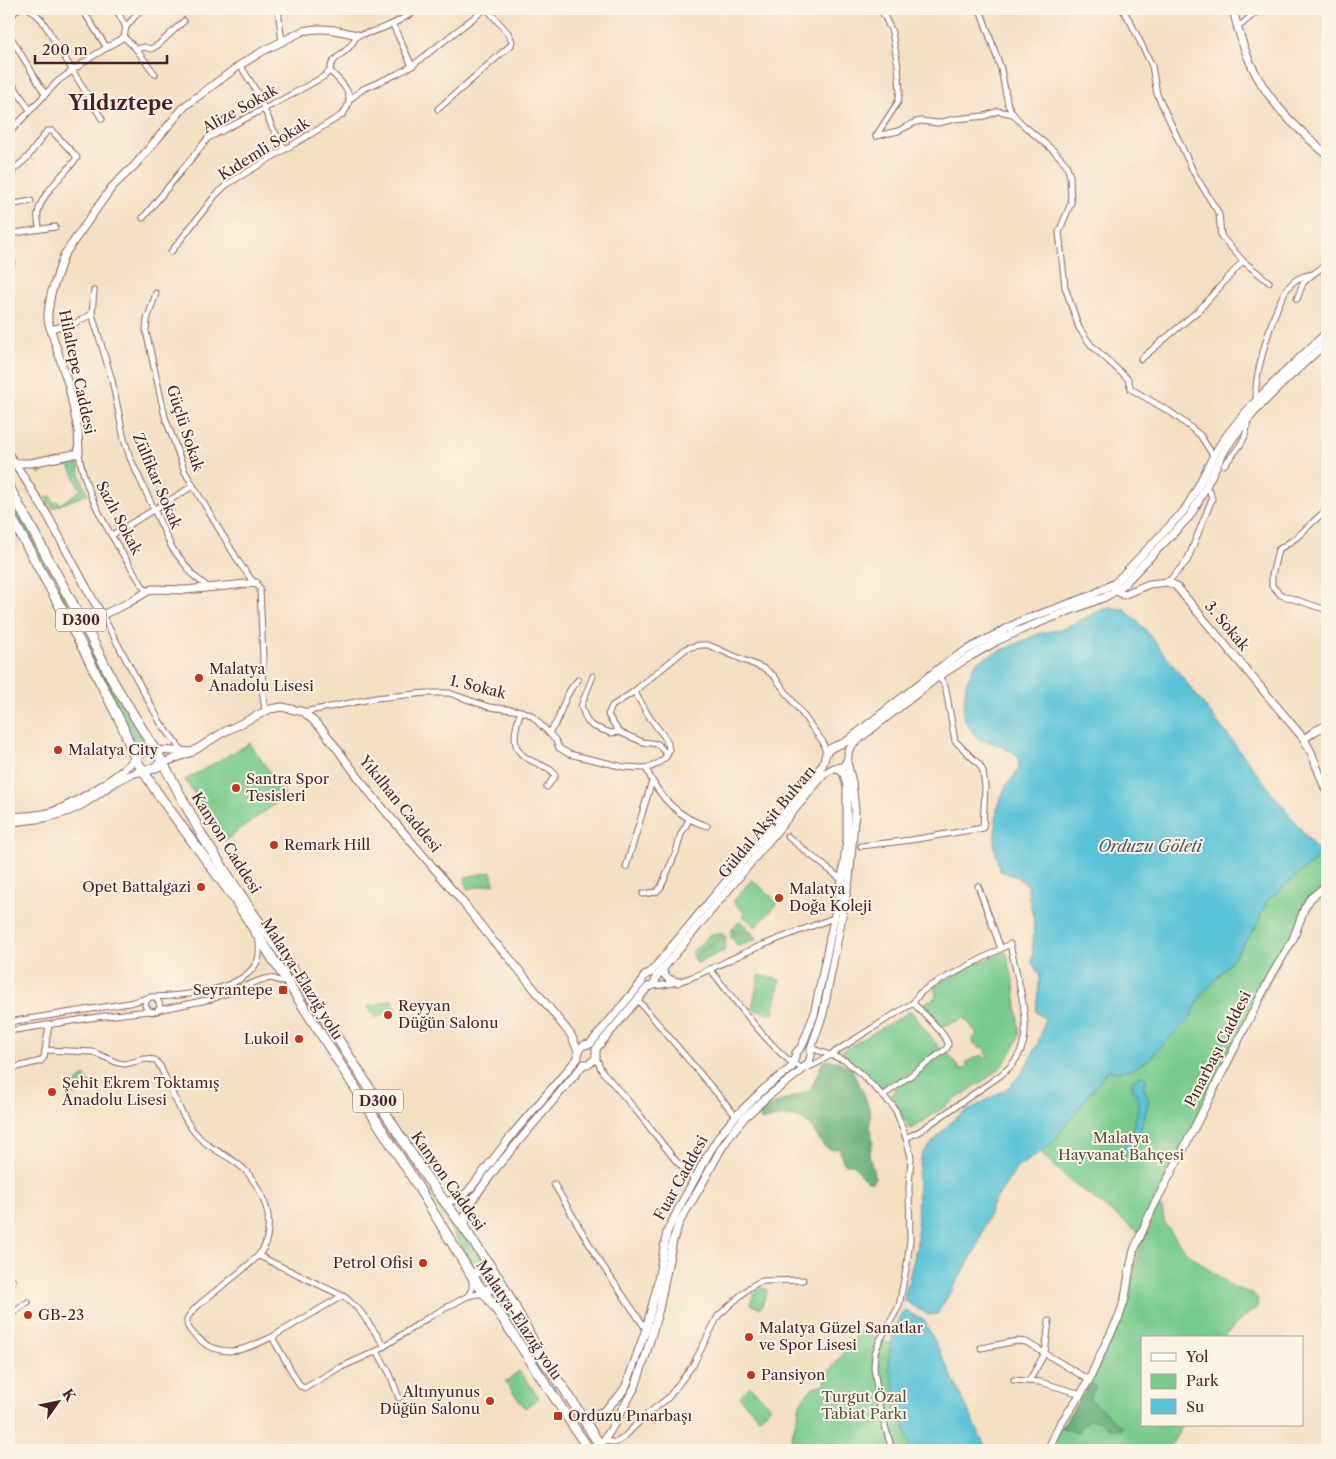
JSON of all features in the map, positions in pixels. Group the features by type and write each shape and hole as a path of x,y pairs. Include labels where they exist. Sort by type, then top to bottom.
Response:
{"highway":[{"name":"D300","path":"9,487 86,628 113,682 156,750"},
{"name":"Malatya-Elazığ yolu","path":"9,513 83,648 144,772 234,898 409,1172 472,1276 590,1450"},
{"path":"136,758 148,750 156,750"},
{"name":"Kanyon Caddesi","path":"156,750 204,838 252,912 297,975 427,1178 501,1282 544,1361 602,1445"},
{"path":"144,772 163,763"},
{"path":"472,1276 489,1264"},
{"path":"483,1293 501,1282"}],"street":[{"path":"9,19 17,9"},
{"path":"30,9 42,20 102,119"},
{"path":"82,9 108,48"},
{"path":"116,9 126,27"},
{"path":"9,133 58,81 124,37 126,27 141,9"},
{"path":"278,9 282,42"},
{"path":"357,35 392,25 418,9"},
{"path":"330,71 346,87 349,100 363,89 412,66 486,9 508,32 512,41 511,44 438,109"},
{"path":"881,9 893,38 900,91 898,102 876,136 898,131 921,121 938,123 985,116 998,111 1013,114"},
{"path":"980,9 1001,69 1008,105 1013,114 1066,164 1070,176 1071,203 1059,232 1065,287 1079,328 1091,345 1128,379 1131,390 1172,413 1200,435 1218,460"},
{"path":"1122,9 1152,66 1157,94 1194,172 1218,214 1221,236 1243,261 1269,282"},
{"path":"1233,9 1237,28 1252,67 1268,95 1283,114 1327,154"},
{"path":"1237,28 1260,9"},
{"path":"136,49 151,49 184,21"},
{"path":"392,25 412,66"},
{"name":"Hilaltepe Caddesi","path":"15,463 31,463 79,453 78,430 69,387 50,329 48,312 50,294 64,255 112,187 135,165 180,111 240,65 309,29 333,30 357,35"},
{"path":"9,34 46,94"},
{"name":"Alize Sokak","path":"143,218 208,138 323,76 330,71 332,62 350,46 357,35"},
{"path":"124,37 155,74"},
{"path":"240,65 257,92 272,128 285,150"},
{"path":"9,79 30,110"},
{"name":"Kıdemli Sokak","path":"171,252 221,190 336,120 345,111 349,100"},
{"path":"9,189 13,170 27,158 47,131 52,131 77,158 46,196 39,211 39,229"},
{"path":"9,165 16,167"},
{"path":"9,205 31,202"},
{"path":"9,232 15,233 55,227"},
{"path":"1141,358 1199,310 1243,261"},
{"path":"9,269 12,262"},
{"path":"1297,299 1303,283 1327,264"},
{"path":"1257,400 1255,394 1260,364 1276,310 1287,288 1299,276 1313,274"},
{"name":"Zülfikar Sokak","path":"94,291 92,314 112,380 126,447 172,548 194,576 208,587"},
{"name":"Güçlü Sokak","path":"156,293 147,320 146,335 165,417 185,472 240,564 256,583"},
{"path":"50,329 76,322 92,314"},
{"name":"Güldal Akşit Bulvarı","path":"444,1201 455,1201 465,1194 578,1055 590,1046 637,999 822,766 830,748 838,746 937,674 997,641 1105,597 1114,588 1120,588 1196,508 1236,423 1327,332"},
{"name":"Güldal Akşit Bulvarı","path":"1218,460 1260,406 1327,342"},
{"name":"Sazlı Sokak","path":"79,453 86,484 112,535 146,591"},
{"path":"9,455 48,516 160,722 187,753"},
{"path":"112,535 193,486"},
{"path":"1114,588 1123,595 1148,584 1168,582 1187,561 1212,499 1210,492"},
{"path":"1327,509 1296,538 1278,550 1272,575 1272,586 1281,595 1327,610"},
{"name":"3. Sokak","path":"1168,582 1176,586 1304,739 1312,752 1327,793"},
{"path":"102,615 152,589 186,590 256,583 261,590 262,689 265,710"},
{"path":"619,732 608,715 612,706 634,691 687,648 708,645 765,669 774,676 823,742 825,757 844,774 847,787 847,829 842,880 814,1015 802,1046 796,1054 789,1058 784,1057"},
{"path":"860,846 983,828 985,787 983,771 980,764 955,741 946,690 937,674"},
{"name":"Güldal Akşit Bulvarı","path":"848,751 854,743 937,674"},
{"path":"593,676 581,706 582,711 592,726 611,733 619,732 643,742 658,744 667,755"},
{"path":"549,732 557,722 566,699 578,680"},
{"path":"634,691 668,744 667,755 658,764 646,768 652,781 662,797 689,820 707,826"},
{"name":"1. Sokak","path":"304,712 376,698 449,693 489,707 520,710 531,715 549,732 559,748 570,754 624,767 646,768"},
{"path":"163,763 187,753 265,710 282,707 304,712"},
{"path":"520,710 515,736 516,744 527,758 554,771 555,776 546,788"},
{"name":"Yıkılhan Caddesi","path":"304,712 323,730 370,793 461,900 493,941 507,955 571,1035 578,1055"},
{"path":"1304,739 1315,730 1327,725"},
{"path":"602,1445 636,1383 659,1309 675,1231 682,1217 721,1149 736,1128 767,1097 800,1072 811,1056 811,1048 823,1014 843,914 849,880 855,810 852,782 847,762 848,751 823,742"},
{"path":"156,750 187,753"},
{"path":"9,818 50,812 74,802 130,766 136,758"},
{"name":"Güldal Akşit Bulvarı","path":"590,1046 662,969 824,773 842,767 847,762"},
{"path":"9,822 52,817 77,807 130,774 144,772"},
{"path":"626,867 652,781"},
{"path":"643,894 658,891 676,852 681,834 689,820"},
{"path":"787,836 842,880"},
{"name":"Pınarbaşı Caddesi","path":"1048,1450 1058,1426 1089,1380 1121,1312 1137,1242 1153,1207 1270,978 1293,939 1305,907 1311,898 1327,885"},
{"path":"978,886 1001,949"},
{"path":"651,981 666,985 675,982 843,914"},
{"path":"9,1022 129,1003 152,997 191,995 221,987 242,978 254,967 259,958 259,937"},
{"path":"710,969 784,1057 803,1068 809,1067 831,1055 913,1002 928,987 1010,944 1022,999 1025,1023 1025,1037 1020,1052 1001,1075 920,1131 906,1138"},
{"path":"662,969 667,978 675,982"},
{"path":"9,1031 49,1024 153,1012 212,999 271,978 289,984"},
{"path":"152,997 160,1003 158,1010"},
{"path":"149,1011 145,1002 152,997"},
{"path":"637,999 736,1116"},
{"path":"883,1096 948,1046 942,1034 913,1002"},
{"path":"9,1069 41,1061 44,1057 49,1024"},
{"name":"Yıkılhan Caddesi","path":"571,1035 590,1046"},
{"path":"802,1046 808,1045 811,1048 846,1061 883,1096 896,1111 911,1158 909,1188 910,1245 899,1306 879,1342 875,1353 874,1367 879,1405 892,1450"},
{"path":"590,1046 602,1071 635,1108 676,1161 695,1180"},
{"path":"45,1050 92,1052 125,1064 146,1058 155,1060 160,1066 188,1124 215,1151 238,1164 246,1171 262,1198 268,1216 268,1235 263,1250 241,1273 190,1312 186,1319 187,1325 202,1342 214,1348 229,1351 244,1349 272,1337 342,1296"},
{"path":"794,1064 796,1054"},
{"path":"578,1055 586,1064 602,1071"},
{"path":"466,1231 466,1214 476,1195 497,1167 586,1064 596,1058"},
{"name":"Fuar Caddesi","path":"583,1420 598,1415 607,1409 626,1386 646,1329 656,1290 665,1237 674,1217 720,1135 736,1116 765,1088 790,1070 794,1064"},
{"path":"554,1184 598,1259 652,1336"},
{"path":"258,1256 345,1297 360,1311 384,1345"},
{"path":"468,1296 472,1289 472,1276"},
{"path":"602,1445 615,1443 622,1439 646,1415 668,1398 693,1365 718,1316 750,1286 764,1281 803,1280"},
{"path":"272,1337 300,1386 305,1388 337,1369 377,1350 429,1317 468,1296 483,1293"},
{"path":"9,1316 28,1302"},
{"path":"1029,1381 1045,1353 1049,1320"},
{"path":"981,1348 1021,1341 1026,1342 1089,1380"},
{"path":"377,1350 390,1374 399,1398"},
{"path":"1014,1380 1040,1382 1081,1394"},
{"path":"607,1409 613,1412 616,1420"}],"green space":[{"path":"77,458 81,477 88,494 52,508 46,498 51,496 54,503 58,501 60,504 81,490 67,462 57,466 56,464 39,474 36,468 32,470 30,466"},
{"path":"9,496 99,665 147,744 136,750 74,623 9,504"},
{"name":"Santra Spor Tesisleri","path":"250,743 286,796 226,840 185,780"},
{"name":"Malatya Hayvanat Bahçesi","path":"1321,855 1327,861 1327,885 1311,898 1141,1234 1070,1181 1040,1152 1052,1144 1106,1072 1109,1070 1117,1072 1147,1061 1189,1019 1202,994 1223,971 1256,927 1266,902"},
{"path":"491,872 494,884 467,889 465,877"},
{"path":"752,879 778,903 756,927 743,916 745,913 733,902"},
{"path":"740,921 753,933 731,932"},
{"path":"711,934 724,934 693,957 691,953"},
{"path":"731,934 754,935 758,939 738,946 730,936"},
{"path":"724,936 726,937 724,951 697,963 694,958"},
{"path":"1006,952 1015,994 1019,1028 1019,1037 1014,1048 996,1072 912,1129 891,1096 895,1088 947,1052 961,1070 968,1067 966,1062 982,1055 985,1059 988,1057 983,1047 978,1047 971,1040 977,1035 965,1018 942,1027 924,1014 923,1004 936,997 935,986 975,964"},
{"path":"759,975 780,980 773,1014 752,1009"},
{"path":"392,1000 396,1009 375,1018 368,1007"},
{"path":"911,1011 941,1050 883,1092 860,1067 838,1053"},
{"path":"823,1061 838,1061 852,1069 865,1096 871,1115 870,1124 873,1143 869,1154 875,1178 872,1182 863,1178 854,1164 844,1164 839,1148 831,1150 821,1143 810,1126 805,1122 791,1117 761,1121 758,1114 776,1103 808,1091"},
{"path":"85,1076 91,1085 75,1095 70,1086"},
{"path":"433,1191 483,1259 473,1266 429,1193"},
{"path":"1159,1205 1162,1208 1165,1224 1185,1251 1231,1286 1253,1294 1258,1299 1257,1307 1225,1336 1141,1336 1141,1426 1182,1426 1168,1450 1051,1450 1061,1427 1088,1388 1128,1306 1139,1247"},
{"path":"487,1271 493,1277 487,1283 481,1277"},
{"path":"757,1286 768,1290 761,1308 750,1304"},
{"path":"501,1287 546,1369 543,1370 491,1294"},
{"name":"Turgut Özal Tabiat Parkı","path":"860,1331 896,1346 919,1450 785,1450 789,1447 801,1401 813,1387 825,1384 826,1374"},
{"path":"519,1371 539,1397 525,1408 505,1382"},
{"path":"1091,1383 1096,1387 1089,1398 1122,1427 1120,1430 1109,1428 1098,1421 1089,1419 1077,1433 1061,1427"},
{"path":"750,1386 771,1407 759,1418 739,1397"}],"water":[{"name":"Orduzu Göleti","path":"1108,607 1125,609 1144,628 1321,855 1266,902 1256,927 1223,971 1202,994 1189,1019 1147,1061 1132,1069 1117,1072 1109,1070 1106,1072 1052,1144 1017,1168 992,1205 976,1250 937,1314 928,1315 904,1300 917,1245 918,1175 922,1154 955,1118 1008,1088 1021,1074 1038,1044 1045,1019 1036,1012 1040,975 1032,963 1034,922 1027,885 1017,877 1000,871 994,846 997,808 1006,786 1019,769 1018,755 996,744 978,739 969,727 963,716 966,684 976,662 1038,634 1064,628"},
{"path":"1144,1076 1147,1082 1144,1082 1143,1087 1149,1101 1136,1144 1138,1156 1135,1159 1122,1149 1129,1142 1138,1109 1139,1100 1131,1081"},
{"path":"904,1311 924,1320 987,1450 911,1450 889,1368 893,1332"}],"place":[{"name":"Malatya Anadolu Lisesi","path":"199,678"},
{"name":"Malatya City","path":"58,750"},
{"name":"Santra Spor Tesisleri","path":"236,788"},
{"name":"Remark Hill","path":"274,845"},
{"name":"Opet Battalgazi","path":"201,887"},
{"name":"Malatya Doğa Koleji","path":"779,898"},
{"name":"Seyrantepe","path":"283,990"},
{"name":"Reyyan Düğün Salonu","path":"388,1015"},
{"name":"Lukoil","path":"299,1039"},
{"name":"Şehit Ekrem Toktamış Anadolu Lisesi","path":"52,1092"},
{"name":"Petrol Ofisi","path":"423,1263"},
{"name":"GB-23","path":"28,1315"},
{"name":"Malatya Güzel Sanatlar ve Spor Lisesi","path":"749,1337"},
{"name":"Pansiyon","path":"751,1375"},
{"name":"Altınyunus Düğün Salonu","path":"490,1401"},
{"name":"Orduzu Pınarbaşı","path":"558,1416"}],"district":[{"name":"Yıldıztepe","path":"121,103"}]}
